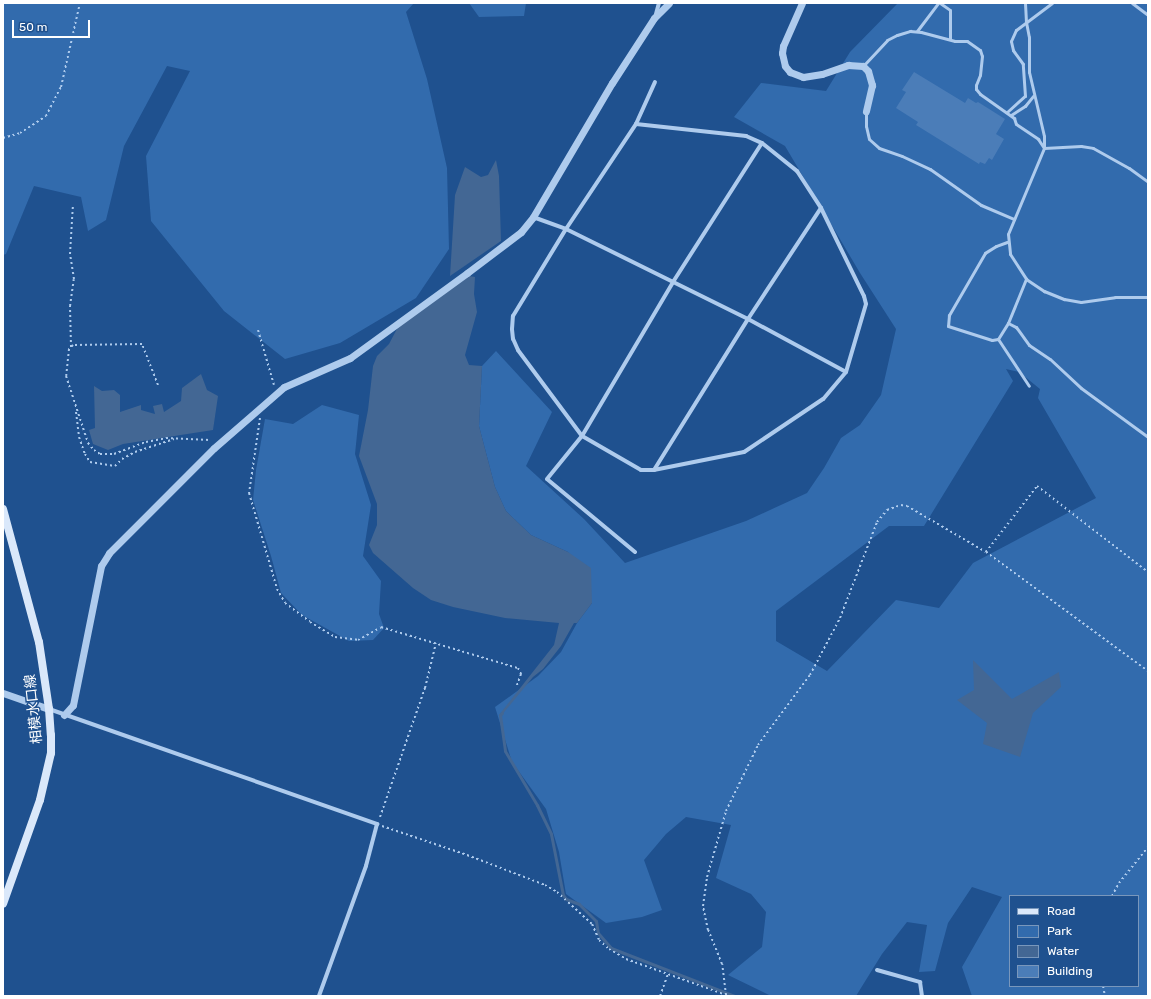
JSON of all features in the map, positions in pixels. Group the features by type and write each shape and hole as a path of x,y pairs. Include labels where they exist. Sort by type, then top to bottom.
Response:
{"main road":[{"name":"相模水口線","path":"3,509 39,642 49,709 51,753 47,776 40,800 3,904"}],"street":[{"path":"654,18 659,3"},
{"path":"64,714 73,706 101,566 109,553 224,440 284,387 350,358 468,273 520,232 533,217 612,82 654,18 669,3"},
{"path":"802,3 783,46 782,60 790,72 803,77 813,77 848,65 863,66 868,71 872,85 866,111"},
{"path":"636,124 746,136 762,143 797,171 821,208 864,296 866,304 846,372 823,399 744,452 654,470 641,470 582,436 518,350 513,339 512,329 513,316 566,229 636,124 655,82"},
{"path":"636,552 547,479 582,436 674,282 762,143"},
{"path":"654,470 748,319 821,208"},
{"path":"533,217 566,229 674,282 748,319 846,372"},
{"path":"3,693 377,824 366,866 319,996"},
{"path":"877,970 920,982 922,996"}],"lane":[{"path":"916,32 939,3 950,10 950,39"},
{"path":"1025,3 1026,22 1029,37 1029,72 1033,96 1044,136 1044,148 1008,234 1007,242 1010,254 1026,279 1044,291 1064,299 1081,302 1115,297 1148,297"},
{"path":"1007,112 1025,96 1023,64 1013,50 1011,41 1016,30 1052,3"},
{"path":"1132,3 1148,15"},
{"path":"863,66 869,57 887,40 897,35 916,32 967,41 980,50 982,65 976,89 980,94 1011,115 1016,124 1038,139 1044,148"},
{"path":"1011,115 1025,106 1033,96"},
{"path":"866,111 866,126 869,139 878,148 902,156 930,169 981,205 1014,219"},
{"path":"1044,148 1081,146 1093,148 1129,168 1148,182"},
{"path":"1007,242 996,246 985,253 949,315 948,326 992,340 998,339 1008,323 1026,279"},
{"path":"1008,323 1016,327 1029,345 1050,359 1081,388 1148,437"},
{"path":"998,339 1029,386"}],"path":[{"path":"3,138 20,133 46,116 61,87 80,3"},
{"path":"73,204 70,254 74,279 70,306 71,347 69,350 66,376 88,443 100,454 114,454 146,442 176,438 224,440"},
{"path":"258,330 276,394"},
{"path":"71,347 73,345 142,344 158,385"},
{"path":"76,407 80,437 85,454 90,462 115,466 122,459 135,452 176,438"},
{"path":"258,409 261,422 251,472 249,493 277,589 285,603 310,622 335,637 358,640 381,627 518,668 521,674 517,685"},
{"path":"986,552 1037,486 1148,572"},
{"path":"726,995 722,964 708,930 703,906 707,877 726,811 758,745 810,675 840,618 877,522 887,510 900,505 906,506 986,552 1148,671"},
{"path":"436,643 425,688 377,824 467,855 545,885 557,892 592,924 599,940 609,949 626,959 729,996"},
{"path":"1113,895 1119,883 1148,847"},
{"path":"660,996 668,974"}],"green space":[{"path":"3,3 414,3 406,12 427,79 447,168 449,249 416,298 340,343 285,359 224,311 151,221 146,156 190,71 167,66 124,146 106,220 88,231 81,197 34,186 6,254 3,255"},
{"path":"469,3 526,3 524,16 479,17"},
{"path":"898,3 1148,3 1148,996 972,996 962,967 1002,897 972,887 948,923 935,971 919,972 927,925 907,922 882,954 856,996 771,996 728,975 762,947 766,912 751,894 716,878 731,825 686,817 666,834 644,860 662,910 642,917 606,923 566,894 559,852 546,809 512,762 495,707 538,676 561,652 577,623 592,603 568,552 531,535 506,511 495,487 479,426 482,366 496,351 552,412 526,466 584,519 625,563 746,521 807,493 824,468 841,438 860,425 881,395 896,329 860,273 785,146 734,117 761,83 826,91 850,52","holes":["1006,369 1019,372 1040,389 1038,398 1096,498 973,563 939,608 896,600 827,671 776,641 776,611 889,526 924,526 1013,381"]},
{"path":"322,405 359,415 355,454 371,505 363,556 381,581 379,614 384,628 373,640 349,641 302,615 281,593 253,500 256,470 265,419 293,424"}],"water":[{"path":"496,160 499,176 501,241 450,276 455,195 465,167 481,177 488,175"},
{"path":"469,276 475,277 474,294 477,312 465,355 469,365 482,366 479,426 495,487 506,511 531,535 568,552 591,568 592,603 577,623 574,623 561,646 543,669 533,677 501,716 499,715 554,645 559,623 505,618 453,607 431,600 413,588 373,553 369,545 377,525 377,504 359,456 368,410 373,366 377,356 389,344 399,325"},
{"path":"201,374 207,390 218,396 213,430 123,444 108,450 93,444 89,430 95,428 94,386 102,391 114,390 120,395 120,412 141,405 141,410 155,414 153,406 162,404 164,412 181,401 182,388"},
{"path":"973,660 1012,699 1059,672 1061,687 1033,713 1020,757 983,744 987,723 957,700 974,690"}],"building":[{"path":"914,72 965,103 968,98 976,103 978,102 1005,119 996,134 1004,139 992,160 989,158 985,164 980,162 979,164 916,125 918,122 896,108 906,92 902,90"}],"waterway":[{"path":"502,713 500,715 505,751 537,805 551,834 563,895 566,899 579,904 596,921 598,933 611,948 735,996"}]}
